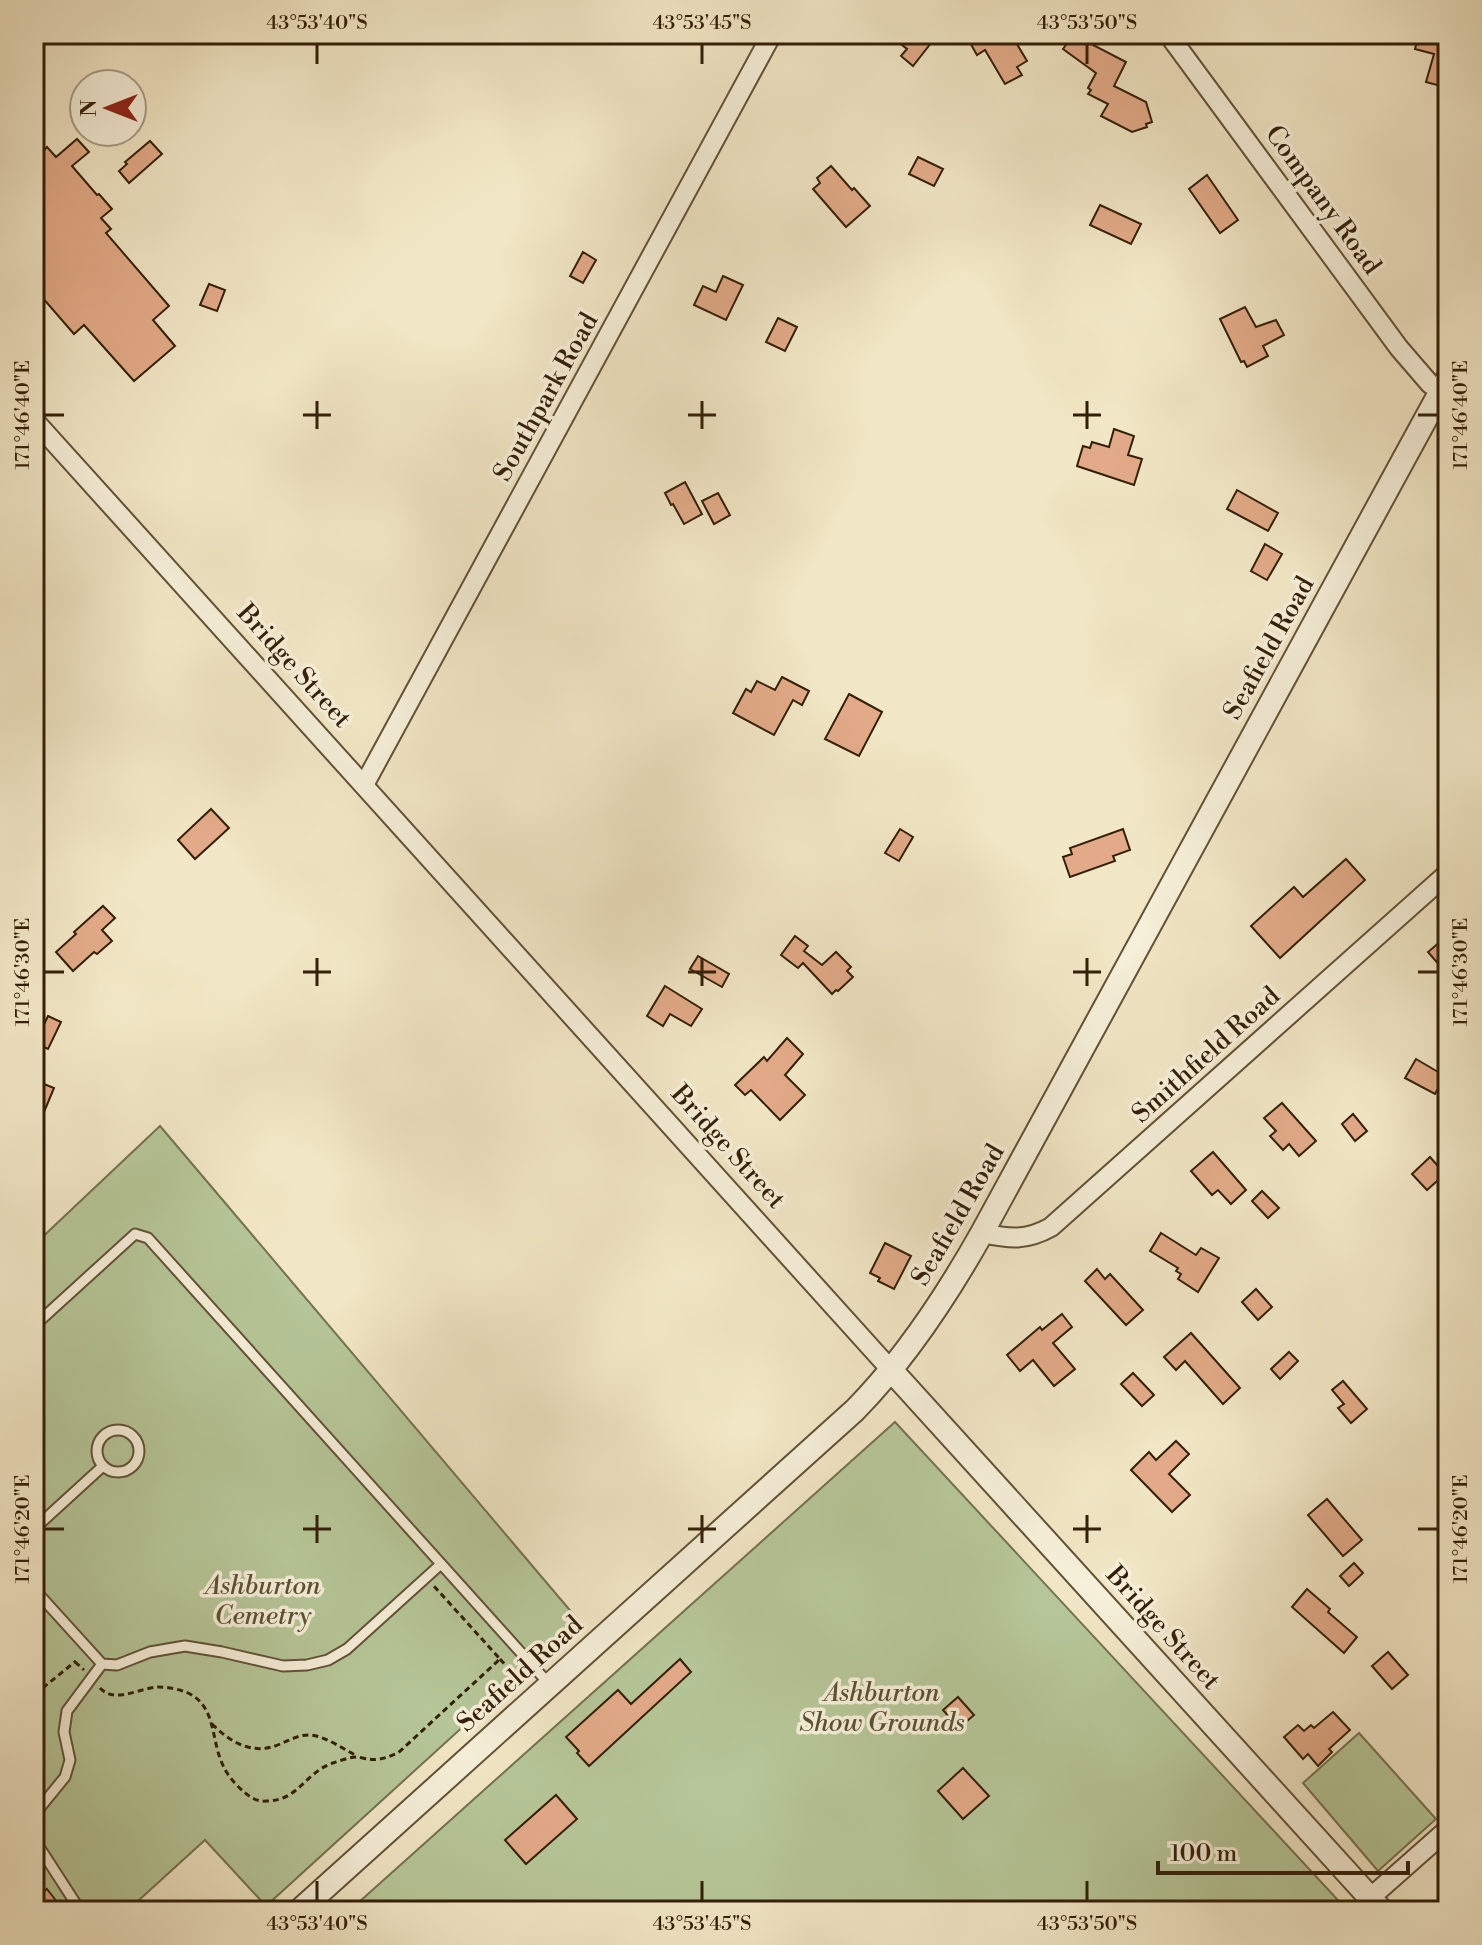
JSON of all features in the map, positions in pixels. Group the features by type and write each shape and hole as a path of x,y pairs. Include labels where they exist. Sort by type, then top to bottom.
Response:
{"street":[{"name":"Southpark Road","path":"364,785 772,34"},
{"name":"Company Road","path":"1168,34 1399,348 1430,384 1445,384"},
{"name":"Seafield Road","path":"299,1911 847,1417 891,1370 938,1307 982,1233 1445,384"},
{"name":"Bridge Street","path":"34,420 1376,1905"},
{"name":"Smithfield Road","path":"982,1233 1013,1239 1037,1235 1051,1227 1448,873"},
{"path":"1376,1905 1448,1829"}],"lane":[{"path":"34,1326 135,1234 148,1238 441,1564 542,1692"},
{"path":"112,1430 126,1431 132,1435 139,1447 133,1466 115,1472 103,1466 97,1453 100,1439 112,1430"},
{"path":"34,1529 103,1466"},
{"path":"34,1589 102,1664 117,1665 150,1652 185,1646 283,1666 307,1665 328,1660 347,1649 441,1564"},
{"path":"34,1815 65,1777 70,1760 64,1732 67,1711 75,1695 102,1664"},
{"path":"34,1839 79,1911"}],"path":[{"path":"426,1578 500,1659 542,1692"},
{"path":"34,1692 90,1650"},
{"path":"212,1724 230,1741 254,1749 266,1749 307,1735 321,1737 357,1756 371,1760 385,1759 398,1753 500,1659"},
{"path":"75,1662 113,1696 159,1687 187,1693 200,1702 212,1724 218,1751 228,1774 244,1792 260,1802 288,1797 321,1768 357,1756"}],"green space":[{"name":"Ashburton Cemetry","path":"160,1126 579,1621 266,1906 205,1840 127,1911 34,1911 34,1245"},
{"name":"Ashburton Show Grounds","path":"895,1422 1348,1911 349,1911"},
{"path":"1359,1733 1436,1819 1378,1871 1303,1783"}],"building":[{"path":"888,34 938,34 913,66 901,56 907,49"},
{"path":"982,34 1011,34 1027,61 1017,67 1022,75 1005,84 985,50 977,55 969,41"},
{"path":"1074,34 1098,34 1091,44 1126,62 1114,86 1146,102 1152,122 1146,124 1147,127 1132,132 1101,116 1108,104 1088,94 1096,73 1063,49"},
{"path":"1419,34 1448,37 1448,88 1426,82 1434,54 1415,49"},
{"path":"34,139 56,157 68,147 85,148 89,152 72,166 112,209 101,218 111,229 106,233 169,306 153,320 175,346 134,381 84,325 74,334 34,288"},
{"path":"150,141 162,154 129,183 119,171 142,148 148,148"},
{"path":"918,157 943,169 934,186 909,174"},
{"path":"831,166 870,206 846,227 813,189 820,183 817,178"},
{"path":"1207,175 1238,220 1220,233 1189,189"},
{"path":"1100,205 1141,224 1131,244 1090,225"},
{"path":"583,252 596,260 583,283 570,276"},
{"path":"723,276 743,285 726,320 694,305 703,286 716,292"},
{"path":"209,284 225,290 217,311 200,305"},
{"path":"1245,307 1256,327 1276,320 1284,335 1263,346 1268,356 1247,367 1244,361 1241,362 1220,319"},
{"path":"778,318 797,327 785,351 766,342"},
{"path":"1114,429 1134,436 1128,455 1142,459 1134,485 1077,466 1083,446 1090,448 1092,442 1109,447"},
{"path":"685,482 702,514 684,524 665,493"},
{"path":"1237,490 1278,513 1268,531 1227,509"},
{"path":"718,493 730,515 714,524 702,501"},
{"path":"1265,544 1282,554 1267,580 1251,571"},
{"path":"782,677 809,691 802,705 793,700 774,735 733,713 746,689 751,692 757,681 775,690"},
{"path":"849,694 882,712 859,756 825,739"},
{"path":"211,809 229,828 195,859 178,840"},
{"path":"900,829 913,837 899,861 885,853"},
{"path":"1123,829 1130,850 1113,856 1115,861 1070,877 1063,857 1072,854 1070,848"},
{"path":"1346,859 1365,880 1280,958 1251,926 1294,887 1303,897"},
{"path":"103,906 115,918 102,930 112,941 73,971 56,952"},
{"path":"1448,935 1448,975 1428,952"},
{"path":"795,936 808,946 804,951 822,965 836,952 851,967 847,971 853,977 832,994 803,963 798,968 781,955"},
{"path":"698,956 729,974 722,987 690,969"},
{"path":"665,986 702,1009 691,1026 670,1014 663,1026 647,1016"},
{"path":"48,1016 61,1022 48,1049 35,1043"},
{"path":"787,1038 803,1054 785,1075 805,1095 780,1120 751,1090 745,1095 735,1085 764,1057 767,1061"},
{"path":"1416,1059 1445,1076 1435,1094 1405,1078"},
{"path":"39,1082 54,1088 34,1136 34,1094"},
{"path":"1282,1103 1316,1141 1299,1156 1289,1144 1283,1150 1270,1136 1276,1131 1264,1118"},
{"path":"1353,1114 1367,1131 1355,1141 1342,1124"},
{"path":"1213,1152 1246,1190 1231,1204 1218,1190 1212,1195 1191,1171"},
{"path":"1430,1157 1445,1174 1427,1190 1412,1174"},
{"path":"1262,1191 1279,1208 1268,1218 1252,1201"},
{"path":"1161,1233 1196,1255 1201,1248 1219,1258 1198,1292 1178,1279 1181,1274 1176,1271 1178,1268 1150,1251"},
{"path":"885,1243 911,1256 894,1289 870,1273"},
{"path":"1097,1269 1105,1279 1110,1274 1143,1310 1126,1325 1085,1281"},
{"path":"1256,1289 1272,1307 1258,1320 1242,1302"},
{"path":"1062,1314 1072,1327 1053,1343 1075,1369 1054,1386 1033,1360 1020,1371 1007,1355 1040,1327 1042,1330"},
{"path":"1191,1333 1240,1388 1223,1404 1185,1361 1176,1370 1164,1357"},
{"path":"1289,1352 1298,1361 1280,1379 1271,1369"},
{"path":"1133,1373 1154,1395 1142,1406 1121,1384"},
{"path":"1343,1381 1367,1409 1351,1423 1338,1408 1344,1404 1332,1390"},
{"path":"1176,1441 1189,1454 1169,1474 1190,1495 1172,1512 1131,1470 1149,1452 1156,1460"},
{"path":"1327,1499 1362,1540 1343,1556 1308,1515"},
{"path":"1354,1563 1363,1573 1349,1586 1340,1576"},
{"path":"1307,1589 1357,1637 1344,1653 1292,1607"},
{"path":"1388,1652 1408,1675 1392,1689 1372,1666"},
{"path":"680,1659 691,1672 589,1766 566,1737 618,1690 631,1704"},
{"path":"958,1697 974,1715 959,1728 943,1710"},
{"path":"1333,1712 1350,1730 1329,1749 1332,1752 1318,1766 1308,1754 1303,1759 1284,1737 1298,1725 1304,1731 1311,1725 1314,1728"},
{"path":"963,1768 989,1796 963,1819 938,1791"},
{"path":"556,1795 577,1819 526,1864 505,1840"},
{"path":"47,1889 64,1911 34,1911 34,1899"}]}
